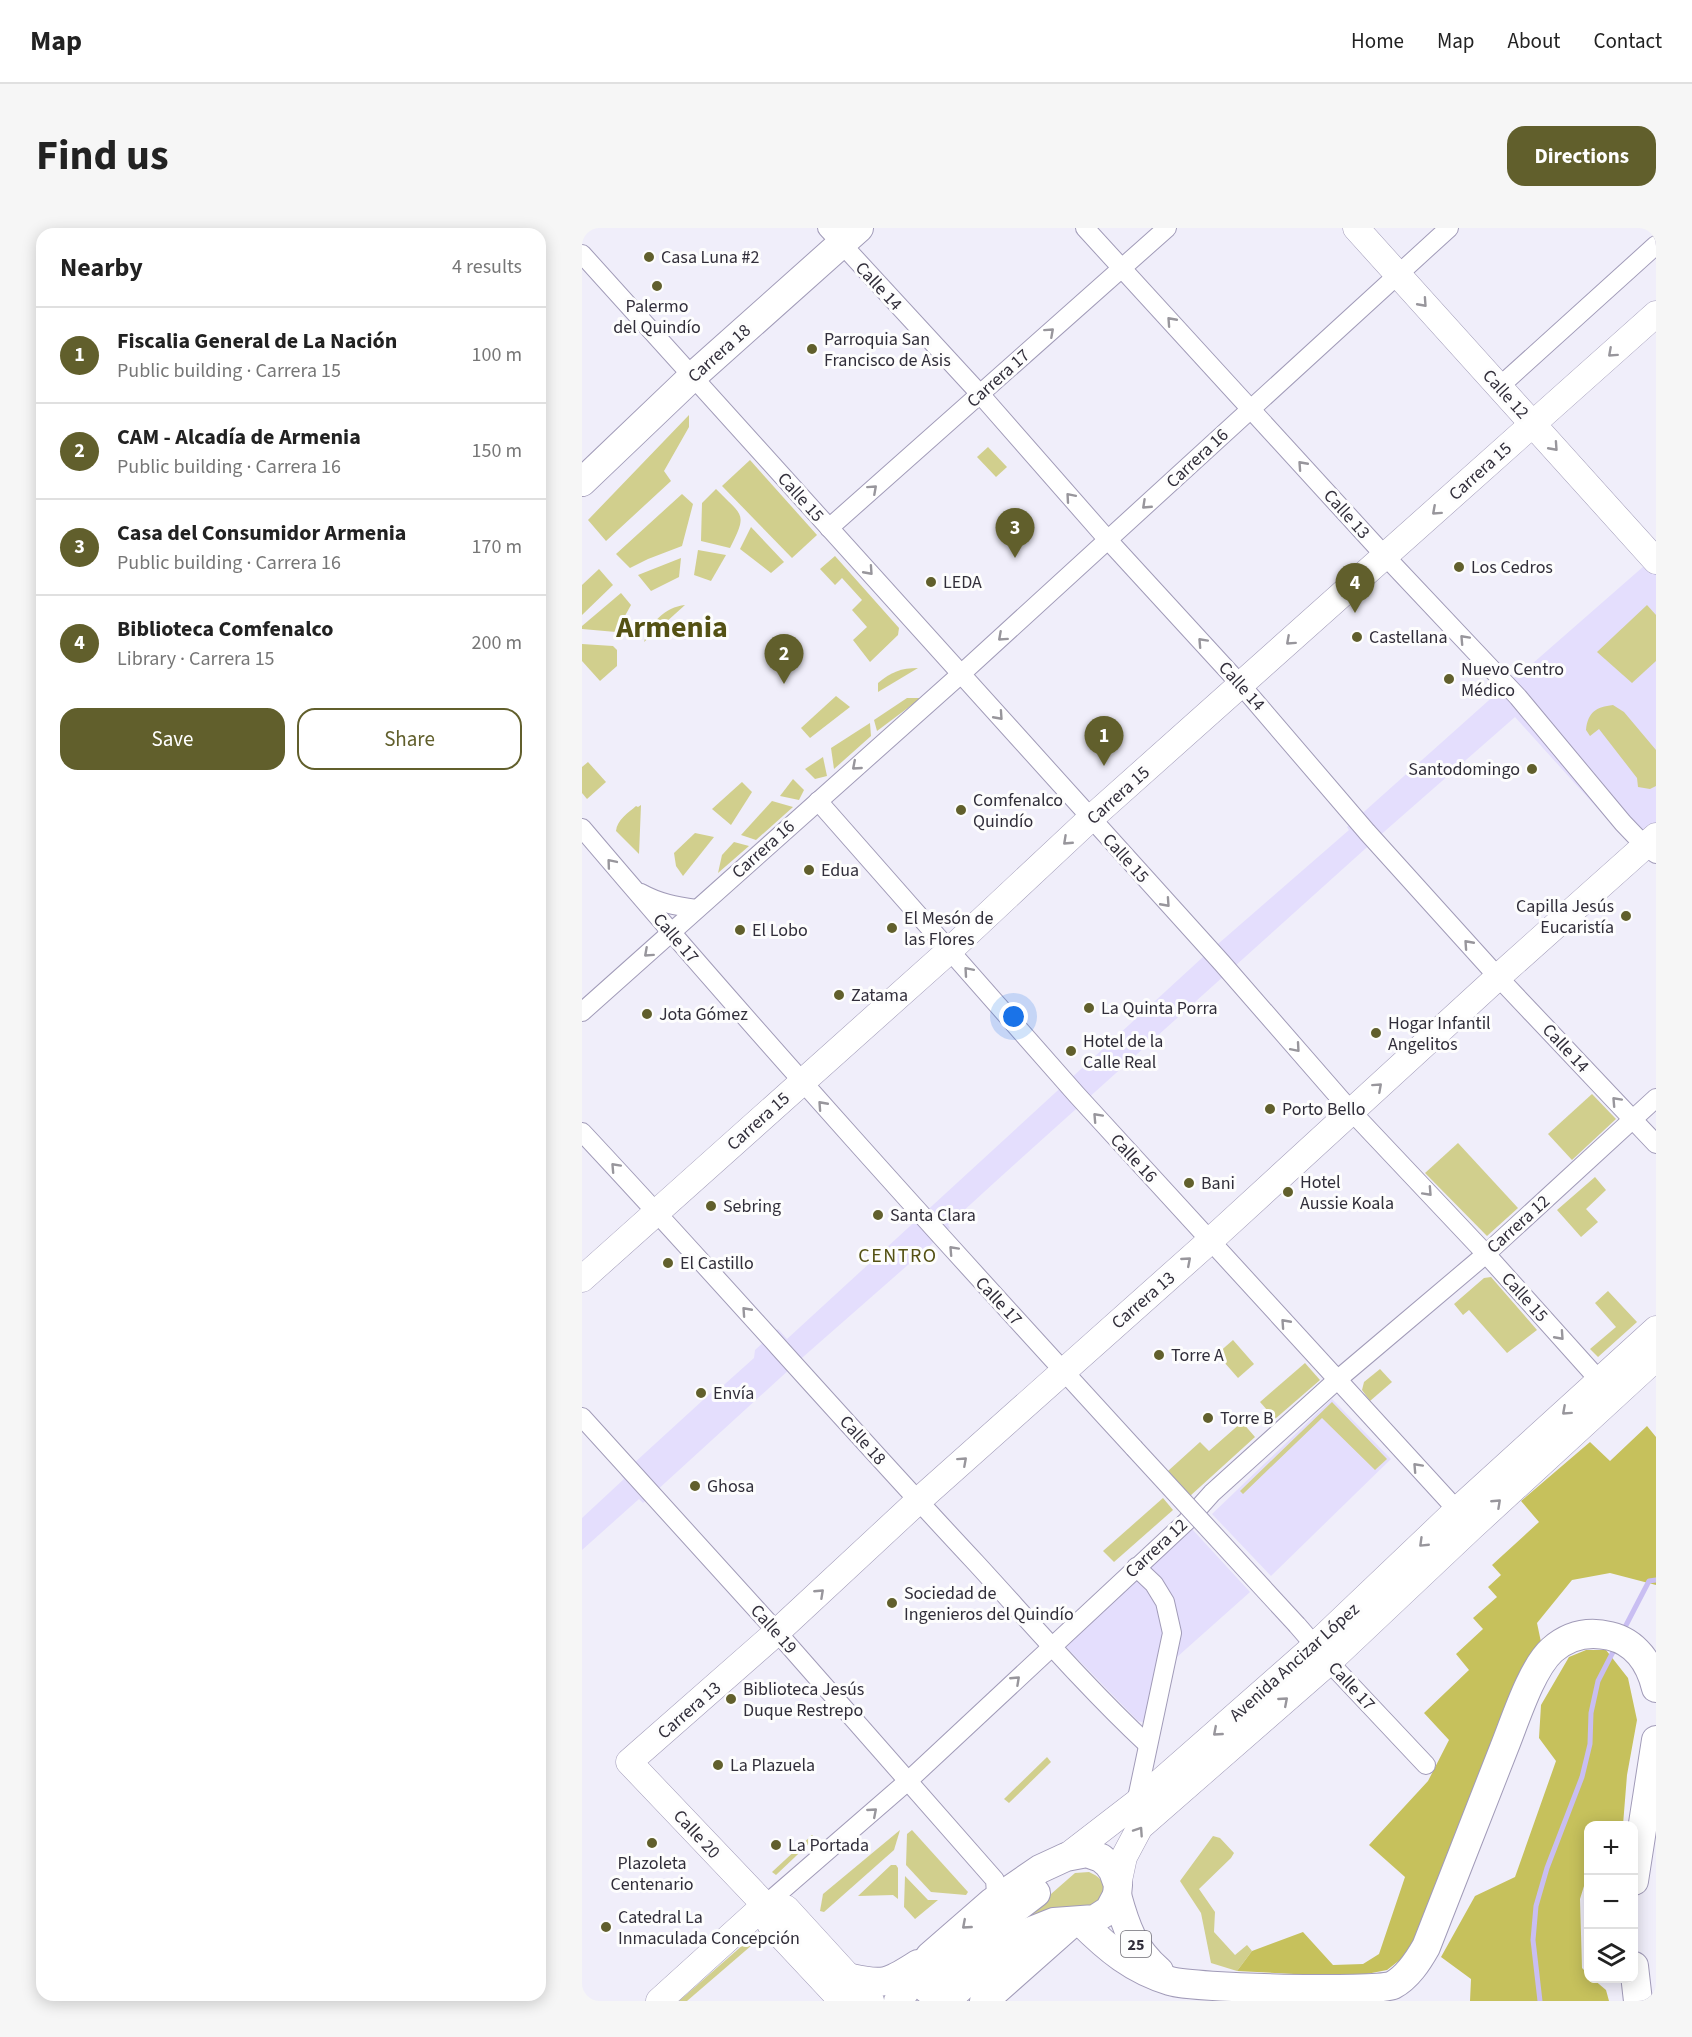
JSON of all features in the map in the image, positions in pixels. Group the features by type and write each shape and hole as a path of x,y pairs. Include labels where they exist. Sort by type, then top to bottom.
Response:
{"main road":[{"name":"Carrera 18","path":"582,482 843,233"},
{"path":"984,2001 1077,1922 1107,1948 1138,1969 1172,1982 1233,1987 1368,1989 1393,1985 1407,1974 1426,1947 1526,1692 1550,1651 1568,1638 1594,1632 1620,1638 1641,1655 1654,1681"},
{"path":"1635,1875 1656,1740"},
{"path":"846,1989 872,1982 891,1981 930,1956 992,1902 1040,1869 1066,1857 1087,1853 1101,1858 1113,1871 1117,1890"},
{"name":"Avenida Ancizar López","path":"937,1995 1001,1920 1039,1891 1066,1857"},
{"name":"Avenida Ancizar López","path":"937,1995 1014,1938 1054,1922 1095,1919 1109,1910 1117,1890"},
{"name":"25","path":"1117,1890 1126,1929 1145,1959 1172,1982"},
{"path":"898,2001 930,1956"},
{"path":"1636,1983 1638,2001"}],"street":[{"name":"Calle 13","path":"1085,228 1385,556 1518,697 1652,846"},
{"name":"Carrera 17","path":"829,528 1167,228"},
{"name":"Calle 12","path":"1356,228 1656,561"},
{"name":"Carrera 16","path":"582,1012 962,674 1449,228"},
{"name":"Calle 14","path":"843,233 980,394 1108,540 1241,684 1367,832 1498,977 1656,1144"},
{"path":"1499,387 1656,245"},
{"name":"Calle 15","path":"582,254 962,674 1351,1111 1486,1254 1599,1380"},
{"name":"Carrera 15","path":"582,1279 950,950 1090,819 1656,314"},
{"path":"935,646 942,664 945,687"},
{"name":"Calle 16","path":"818,801 1076,1094 1456,1510"},
{"name":"Calle 17","path":"582,828 802,1082 1322,1654 1426,1765"},
{"name":"Carrera 13","path":"629,1762 777,1632 1063,1370 1211,1240 1498,977 1652,846"},
{"path":"634,890 655,901 696,909"},
{"name":"Carrera 12","path":"659,2001 908,1781 1187,1521 1212,1493 1337,1380 1486,1254 1656,1098"},
{"name":"Calle 18","path":"582,1132 657,1211 918,1501 1148,1744"},
{"name":"Avenida Ancizar López","path":"1117,1890 1124,1857 1140,1827 1322,1654 1456,1510 1656,1329"},
{"name":"Avenida Ancizar López","path":"1066,1857 1322,1654 1471,1528 1656,1358"},
{"name":"Calle 19","path":"582,1417 777,1632 995,1880 996,1893 992,1902"},
{"path":"1136,1567 1154,1584 1166,1602 1172,1633 1136,1803"},
{"name":"Calle 20","path":"629,1762 765,1905 786,1908 846,1989 872,2001"}],"shaded area":[{"path":"689,415 689,427 664,471 671,481 606,541 588,520"},
{"path":"988,447 1007,467 996,477 977,457"},
{"path":"750,460 817,535 792,558 722,486"},
{"path":"716,489 740,516 739,528 730,548 701,541 702,503"},
{"path":"682,494 693,504 682,546 630,568 616,554"},
{"path":"751,527 784,562 771,573 740,549"},
{"path":"1656,545 1656,850 1645,861 1515,717 995,1182 948,1225 950,1228 803,1357 643,1503 639,1499 582,1550 582,1518 624,1479 621,1475 714,1390 716,1392 754,1358 755,1350 778,1329 787,1339 1203,957 1349,830 1347,827 1516,676 1644,566"},
{"path":"698,550 726,555 711,581 694,575"},
{"path":"835,556 899,628 898,635 870,662 853,640 867,627 852,610 862,600 842,578 835,585 820,569"},
{"path":"681,558 679,577 651,591 638,575"},
{"path":"599,569 613,585 582,615 582,585"},
{"path":"621,593 631,605 616,632 582,629 582,626"},
{"path":"685,605 644,642 646,635 659,618 671,609"},
{"path":"1647,605 1656,615 1656,661 1632,683 1597,652"},
{"path":"582,644 613,646 617,650 617,666 600,681 582,661"},
{"path":"918,668 878,692 878,683 887,676 896,671"},
{"path":"836,696 850,707 810,738 801,728"},
{"path":"907,698 921,698 877,731 874,720"},
{"path":"1613,705 1624,712 1656,750 1656,786 1650,789 1638,787 1637,778 1599,729 1590,736 1586,730 1594,712 1602,707"},
{"path":"870,723 871,736 834,769 831,748"},
{"path":"823,757 827,776 815,779 805,769"},
{"path":"588,762 606,782 587,799 582,793 582,767"},
{"path":"793,779 804,790 799,800 780,796"},
{"path":"742,782 752,792 731,825 712,809"},
{"path":"772,801 793,807 756,840 741,835"},
{"path":"641,805 639,854 616,831 623,817 636,806"},
{"path":"695,833 714,837 683,876 676,866 674,853"},
{"path":"734,842 749,846 718,873 722,855"},
{"path":"1592,1094 1616,1119 1572,1160 1548,1134"},
{"path":"1458,1143 1518,1208 1487,1236 1425,1173"},
{"path":"1595,1177 1606,1190 1586,1209 1598,1222 1581,1237 1557,1210"},
{"path":"1491,1277 1537,1330 1507,1353 1469,1310 1463,1315 1454,1304 1484,1278"},
{"path":"1608,1291 1637,1322 1598,1357 1590,1349 1616,1327 1595,1303"},
{"path":"1233,1340 1254,1364 1238,1378 1217,1354"},
{"path":"1305,1363 1320,1380 1275,1419 1260,1402"},
{"path":"1380,1369 1392,1382 1370,1401 1362,1390 1364,1382"},
{"path":"1332,1399 1391,1459 1271,1576 1212,1514"},
{"path":"1332,1402 1387,1459 1375,1470 1322,1418 1243,1494 1240,1491"},
{"path":"1242,1422 1255,1437 1190,1496 1168,1471 1200,1442 1209,1451"},
{"path":"1647,1426 1656,1437 1656,1585 1610,1573 1572,1580 1537,1623 1541,1642 1419,1945 1387,1970 1351,1977 1237,1971 1252,1951 1303,1932 1333,1965 1363,1964 1379,1954 1405,1877 1369,1845 1428,1781 1449,1740 1424,1713 1469,1670 1456,1654 1483,1629 1473,1618 1497,1597 1488,1587 1501,1575 1492,1565 1539,1522 1521,1501 1590,1442 1610,1461"},
{"path":"1163,1498 1173,1510 1114,1562 1103,1551"},
{"path":"1192,1529 1250,1592 1177,1657 1161,1727 1138,1721 1064,1645"},
{"path":"1586,1650 1606,1650 1628,1678 1637,1720 1627,1775 1623,1821 1584,1821 1584,1886 1580,1899 1584,1983 1598,1983 1606,1990 1609,2001 1470,2001 1471,1979 1441,1957 1475,1896 1515,1877 1556,1761 1539,1738 1541,1705 1569,1657"},
{"path":"1047,1757 1051,1762 1009,1803 1004,1799"},
{"path":"900,1830 894,1850 824,1912 820,1911 823,1894"},
{"path":"912,1830 968,1892 966,1895 931,1892 906,1865 907,1834"},
{"path":"812,1835 815,1838 776,1875 772,1872"},
{"path":"1213,1836 1220,1838 1234,1853 1199,1889 1215,1912 1214,1932 1235,1955 1247,1945 1252,1951 1237,1971 1211,1963 1201,1913 1180,1881"},
{"path":"891,1865 896,1865 898,1868 898,1899 893,1895 858,1896"},
{"path":"1089,1872 1100,1879 1104,1886 1098,1906 1021,1924 1075,1873"},
{"path":"905,1876 928,1900 938,1900 915,1919 904,1907"},
{"path":"752,1937 759,1939 687,2001 679,2001"}],"waterway":[{"path":"1623,1631 1649,1581 1656,1580"},
{"path":"1540,2001 1533,1940 1536,1906 1547,1868 1582,1777 1590,1744 1591,1713 1598,1681 1615,1648"}],"place":[{"name":"Casa Luna #2","path":"649,257"},
{"name":"Palermo del Quindío","path":"657,286"},
{"name":"Parroquia San Francisco de Asis","path":"812,349"},
{"name":"Casa del Consumidor Armenia","path":"1015,558"},
{"name":"Los Cedros","path":"1459,567"},
{"name":"LEDA","path":"931,582"},
{"name":"Biblioteca Comfenalco","path":"1355,613"},
{"name":"Castellana","path":"1357,637"},
{"name":"Nuevo Centro Médico","path":"1449,679"},
{"name":"CAM - Alcadía de Armenia","path":"784,684"},
{"name":"Fiscalia General de La Nación","path":"1104,766"},
{"name":"Santodomingo","path":"1532,769"},
{"name":"Comfenalco Quindío","path":"961,810"},
{"name":"Edua","path":"809,870"},
{"name":"Capilla Jesús Eucaristía","path":"1626,916"},
{"name":"El Mesón de las Flores","path":"892,928"},
{"name":"El Lobo","path":"740,930"},
{"name":"Zatama","path":"839,995"},
{"name":"La Quinta Porra","path":"1089,1008"},
{"name":"Jota Gómez","path":"647,1014"},
{"name":"Hogar Infantil Angelitos","path":"1376,1033"},
{"name":"Hotel de la Calle Real","path":"1071,1051"},
{"name":"Porto Bello","path":"1270,1109"},
{"name":"Bani","path":"1189,1183"},
{"name":"Hotel Aussie Koala","path":"1288,1192"},
{"name":"Sebring","path":"711,1206"},
{"name":"Santa Clara","path":"878,1215"},
{"name":"El Castillo","path":"668,1263"},
{"name":"Torre A","path":"1159,1355"},
{"name":"Envía","path":"701,1393"},
{"name":"Torre B","path":"1208,1418"},
{"name":"Ghosa","path":"695,1486"},
{"name":"Sociedad de Ingenieros del Quindío","path":"892,1603"},
{"name":"Biblioteca Jesús Duque Restrepo","path":"731,1699"},
{"name":"La Plazuela","path":"718,1765"},
{"name":"Plazoleta Centenario","path":"652,1843"},
{"name":"La Portada","path":"776,1845"},
{"name":"Catedral La Inmaculada Concepción","path":"606,1927"}],"district":[{"name":"Armenia","path":"672,627"},
{"name":"CENTRO","path":"898,1255"}]}
